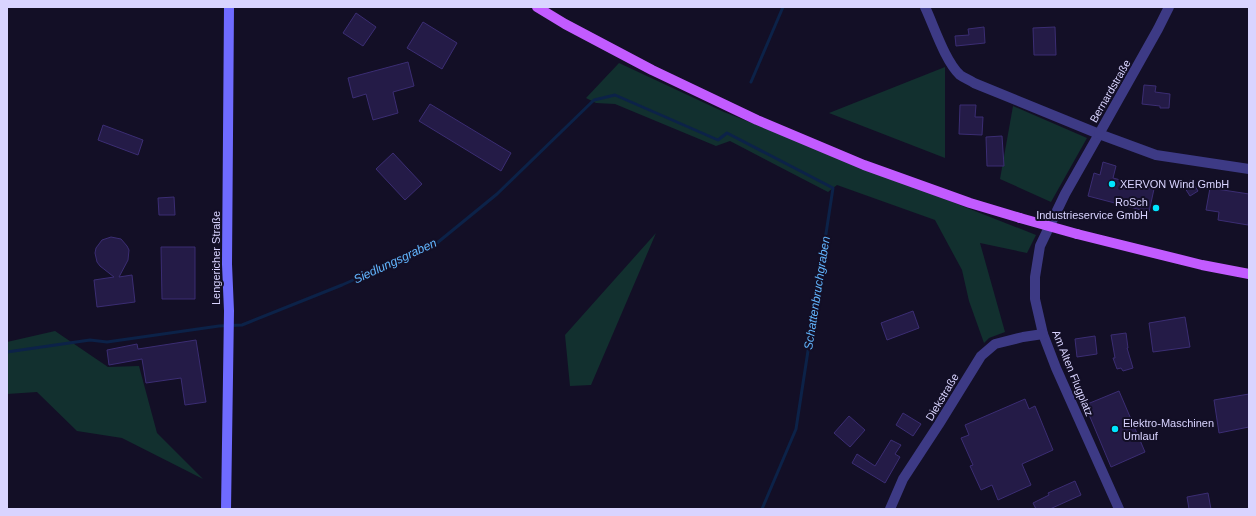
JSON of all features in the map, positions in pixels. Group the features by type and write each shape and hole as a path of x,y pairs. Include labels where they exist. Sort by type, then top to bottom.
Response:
{"main road":[{"name":"Lengericher Straße","path":"226,509 229,311 229,7"},
{"path":"537,7 565,24 652,70 757,120 864,165 970,203 1020,218 1077,234 1202,265 1249,274"}],"street":[{"path":"925,7 947,57 954,68 961,75 974,83 1099,134"},
{"name":"Bernardstraße","path":"1169,7 1099,134 1156,155 1249,169"},
{"name":"Am Alten Flugplatz","path":"1099,134 1066,194 1040,246 1035,277 1035,299 1043,334 1056,368 1119,509"},
{"name":"Diekstraße","path":"890,509 903,479 981,356 995,344 1043,334"}],"green space":[{"path":"619,63 724,112 1036,235 1027,253 980,243 1005,332 989,338 984,343 969,301 962,270 935,220 837,185 828,192 730,141 716,146 615,104 596,103 586,98"},
{"path":"945,67 945,158 829,113"},
{"path":"1013,106 1087,138 1051,202 1000,179"},
{"path":"656,233 591,385 570,386 565,335"},
{"path":"55,331 108,367 139,366 157,433 203,479 122,438 77,431 37,392 7,394 7,342"}],"building":[{"path":"356,13 376,27 363,46 343,33"},
{"path":"423,22 457,43 442,69 407,48"},
{"path":"984,27 985,43 956,46 955,36 969,35 968,29"},
{"path":"1055,27 1056,55 1034,55 1033,28"},
{"path":"408,62 414,86 393,92 398,113 373,120 366,94 353,98 348,78"},
{"path":"1144,85 1156,86 1155,92 1170,94 1169,108 1160,108 1160,106 1142,104"},
{"path":"430,104 511,153 501,171 419,121"},
{"path":"960,105 976,105 975,117 983,117 982,135 959,134"},
{"path":"103,125 143,140 138,155 98,140"},
{"path":"1002,136 1004,166 987,166 986,137"},
{"path":"393,153 422,184 405,200 376,169"},
{"name":"XERVON Wind GmbH","path":"1103,162 1116,166 1113,178 1154,189 1149,212 1088,196 1094,173 1100,175"},
{"path":"1191,180 1198,191 1190,196 1183,185"},
{"path":"1210,188 1249,194 1248,225 1218,220 1219,212 1206,210"},
{"path":"174,197 175,215 159,215 158,198"},
{"path":"111,237 121,239 129,250 128,260 119,277 132,275 135,302 97,307 94,280 114,277 97,262 95,253 96,248 102,240"},
{"path":"161,247 195,247 195,299 162,299"},
{"path":"913,311 919,328 887,340 881,323"},
{"path":"1185,317 1190,347 1153,352 1149,323"},
{"path":"1126,333 1127,348 1133,368 1123,371 1121,368 1117,369 1113,358 1115,358 1111,335"},
{"path":"1095,336 1097,354 1077,357 1075,339"},
{"path":"196,340 206,402 185,405 181,378 146,383 142,359 109,365 107,350 137,344 138,349"},
{"name":"Elektro-Maschinen Umlauf","path":"1119,391 1145,452 1111,467 1085,405"},
{"path":"1249,394 1249,427 1219,433 1214,400"},
{"path":"1025,399 1029,409 1035,406 1053,450 1022,464 1031,485 998,500 992,485 981,490 970,466 973,465 961,438 969,435 965,425"},
{"path":"903,413 921,424 913,436 896,425"},
{"path":"849,416 865,430 850,447 834,433"},
{"path":"891,440 901,445 895,454 900,457 885,483 852,463 857,454 875,466"},
{"path":"1075,481 1081,495 1050,509 1036,509 1033,503 1049,495 1048,493"},
{"path":"1208,493 1211,509 1189,509 1187,497"}],"waterway":[{"name":"Schattenbruchgraben","path":"751,82 783,7"},
{"name":"Siedlungsgraben","path":"7,352 90,340 107,342 219,326 242,325 342,285 437,243 497,194 594,100 615,95 718,140 727,133 833,188 796,429 762,509"}],"place":[{"name":"XERVON Wind GmbH","path":"1112,184"},
{"name":"RoSch Industrieservice GmbH","path":"1156,208"},
{"name":"Elektro-Maschinen Umlauf","path":"1115,429"}]}
